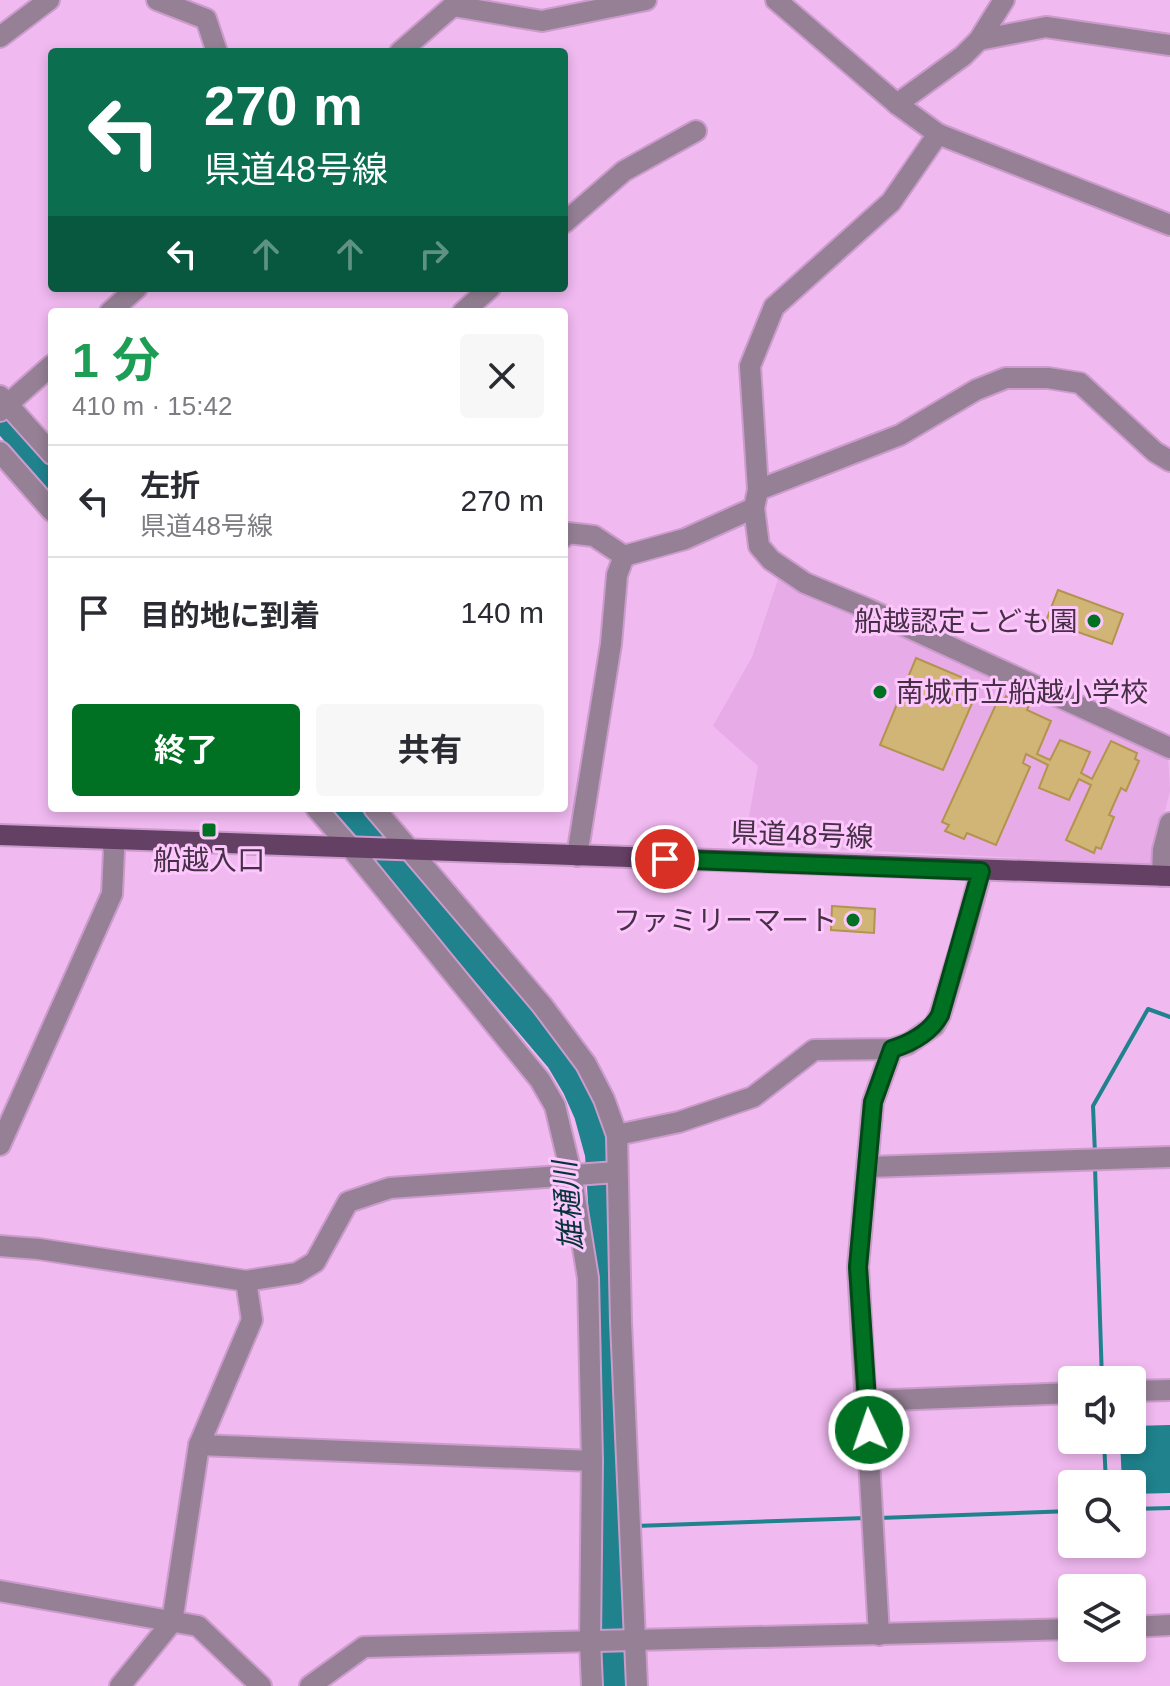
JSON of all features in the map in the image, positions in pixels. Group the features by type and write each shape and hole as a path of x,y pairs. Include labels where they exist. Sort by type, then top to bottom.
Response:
{"main road":[{"name":"県道48号線","path":"0,835 1166,876"}],"street":[{"path":"0,37 49,0"},
{"path":"157,0 206,9 216,48"},
{"path":"404,48 452,3 542,21 646,0"},
{"path":"776,0 897,104 938,134 1170,225"},
{"path":"897,104 963,56 979,40 1004,0"},
{"path":"979,40 1046,27 1170,45"},
{"path":"568,220 624,171 696,131"},
{"path":"938,134 891,202 774,307 750,366 759,546 771,560 805,583 1170,748"},
{"path":"114,308 132,292"},
{"path":"468,308 486,292"},
{"path":"48,368 2,404 48,450"},
{"path":"568,533 594,536 624,556 685,539 756,499 900,435 976,390 1006,378 1048,378 1080,383 1155,452 1170,461"},
{"path":"0,452 48,506"},
{"path":"577,856 611,644 617,575 624,556"},
{"path":"320,812 357,848 540,1080 555,1106 571,1173 588,1278 592,1686"},
{"path":"377,812 406,850 542,1005 586,1064 604,1099 617,1135 637,1686"},
{"path":"1166,876 1163,850 1170,823"},
{"path":"0,1145 112,894 114,851 111,839"},
{"path":"617,1135 679,1122 753,1097 814,1050 892,1049 908,1044 934,1026 940,1015 981,871"},
{"path":"879,1635 858,1267 873,1102 892,1049"},
{"path":"869,1167 1170,1157"},
{"path":"0,1246 39,1249 246,1281 297,1273 315,1262 348,1202 390,1188 617,1172"},
{"path":"120,1686 172,1622 199,1445 252,1320 246,1281"},
{"path":"1146,1391 1170,1390"},
{"path":"867,1401 1058,1394"},
{"path":"199,1445 592,1461"},
{"path":"0,1591 198,1626 261,1686"},
{"path":"1146,1626 1170,1625"},
{"path":"310,1686 364,1647 1058,1629"}],"shaded area":[{"name":"南城市立船越小学校","path":"779,576 1168,755 1170,791 1152,864 744,845 758,766 713,726 752,657"},
{"path":"1170,1425 1170,1493 1146,1494 1146,1470 1121,1470 1121,1454 1146,1454 1146,1426"}],"building":[{"path":"1058,590 1123,614 1112,644 1046,621"},
{"path":"916,658 980,685 943,770 880,745"},
{"path":"1006,696 1029,705 1027,710 1051,721 1037,754 1050,760 1060,740 1090,752 1081,773 1092,779 1111,741 1137,753 1135,759 1139,761 1126,791 1121,788 1109,815 1114,817 1101,849 1096,847 1094,853 1066,840 1091,785 1079,779 1069,800 1039,788 1048,765 1026,754 1023,763 1030,767 996,845 967,833 964,839 945,831 949,825 942,822 998,700 1003,702"},
{"name":"ファミリーマート","path":"832,906 875,909 874,933 831,930"}],"waterway":[{"name":"雄樋川","path":"0,416 48,471"},
{"name":"雄樋川","path":"348,812 559,1060 587,1114 598,1154 605,1266 610,1604 615,1686"},
{"path":"1095,1154 1093,1106 1148,1009 1170,1017"},
{"path":"1095,1167 1102,1366"},
{"path":"1105,1454 1105,1470"},
{"path":"1146,1509 1170,1508"},
{"path":"879,1518 1058,1512"},
{"path":"635,1526 866,1518"},
{"path":"610,1527 622,1526"}],"place":[{"name":"船越認定こども園","path":"1094,621"},
{"name":"南城市立船越小学校","path":"880,692"},
{"name":"船越入口","path":"209,830"},
{"name":"ファミリーマート","path":"853,920"}],"route":[{"path":"665,859 981,871 940,1015 934,1026 908,1044 892,1049 873,1102 858,1267 869,1430"}]}
